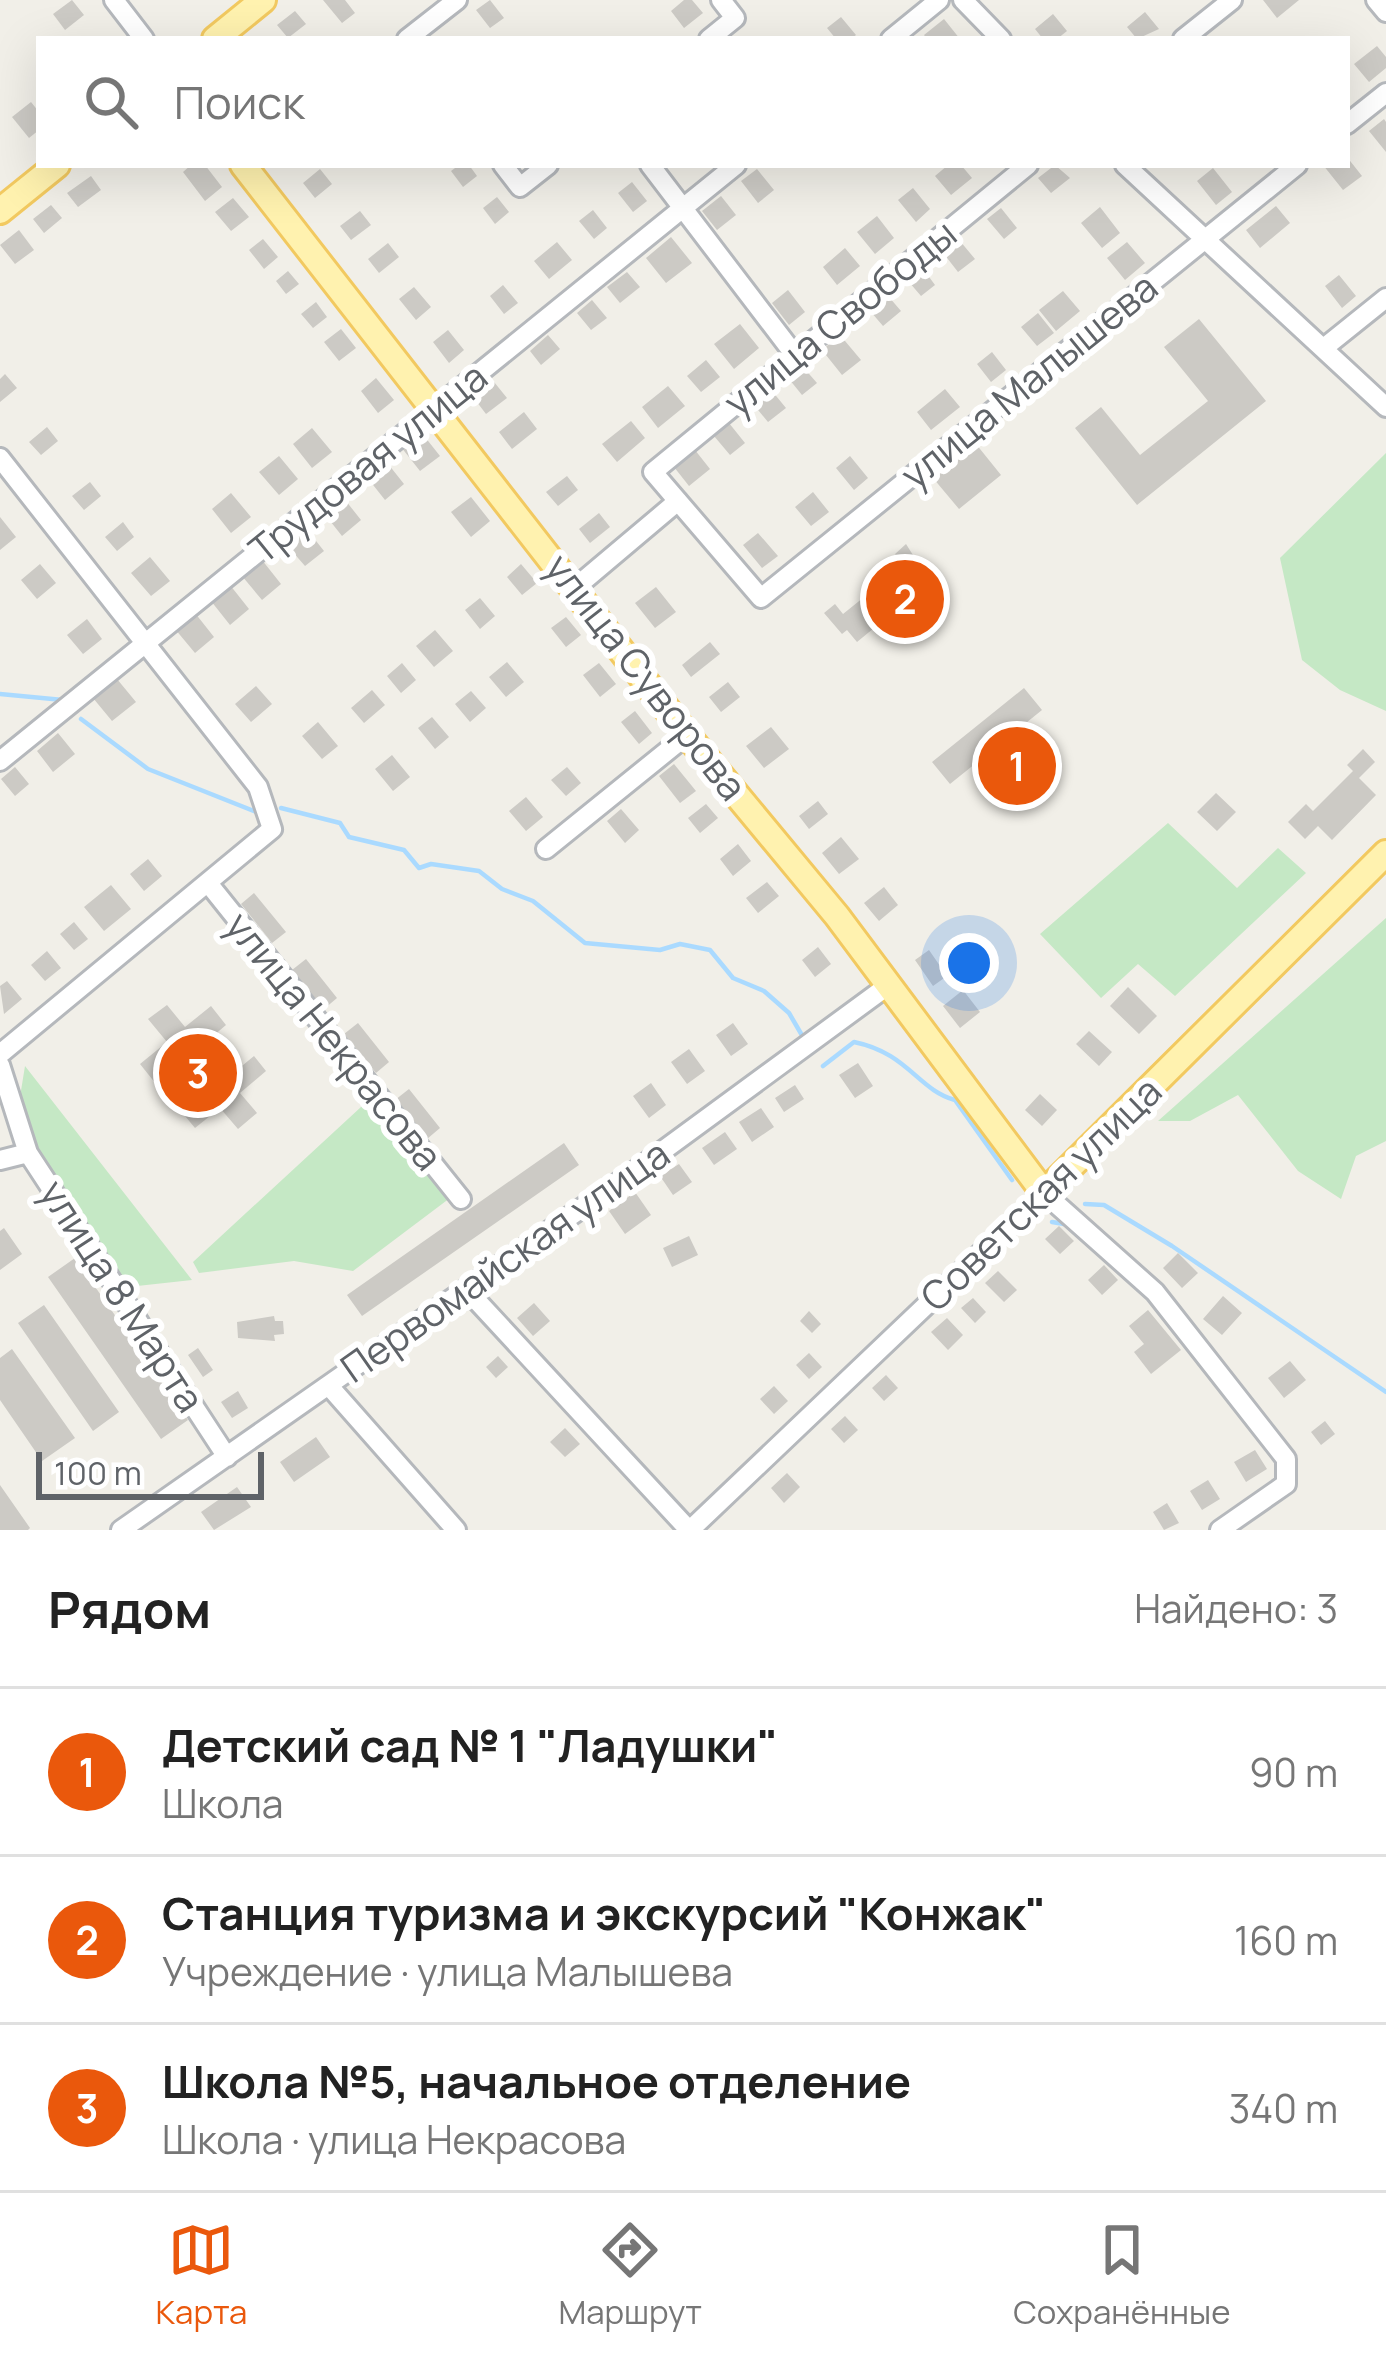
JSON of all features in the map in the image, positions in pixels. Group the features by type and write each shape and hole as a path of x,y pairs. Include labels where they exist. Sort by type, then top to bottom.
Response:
{"main road":[{"path":"218,36 263,0"},
{"path":"0,211 53,168"},
{"name":"улица Суворова","path":"246,168 687,735 837,916 1044,1193"},
{"name":"Советская улица","path":"1044,1193 1386,853"}],"street":[{"path":"114,0 142,36"},
{"path":"411,36 457,0"},
{"path":"713,36 735,18 721,0"},
{"path":"895,36 939,0"},
{"path":"963,0 997,36"},
{"path":"1188,36 1232,0"},
{"path":"1376,0 1386,12"},
{"path":"1350,122 1386,93"},
{"path":"505,168 520,187 544,168"},
{"path":"652,168 794,354"},
{"name":"Трудовая улица","path":"0,761 146,638 732,168"},
{"name":"улица Свободы","path":"677,501 652,472 1024,168"},
{"path":"1128,168 1386,407"},
{"name":"улица Малышева","path":"677,501 760,598 1293,168"},
{"path":"1325,347 1386,298"},
{"path":"0,458 146,638 258,787 272,830 0,1054"},
{"path":"576,587 677,501"},
{"path":"545,849 687,735"},
{"name":"улица Некрасова","path":"208,883 461,1199"},
{"name":"Первомайская улица","path":"121,1530 886,986"},
{"name":"улица 8 Марта","path":"0,1065 28,1153 226,1456"},
{"path":"0,1160 28,1153"},
{"path":"1044,1193 1155,1292 1286,1460 1286,1484 1220,1530"},
{"name":"Советская улица","path":"689,1530 1044,1193"},
{"path":"466,1289 689,1530"},
{"path":"329,1385 456,1530"}],"green space":[{"path":"1386,453 1386,711 1340,690 1302,660 1280,558"},
{"path":"1168,823 1237,888 1278,848 1306,873 1175,996 1138,964 1101,998 1040,934"},
{"path":"1386,918 1386,1141 1356,1156 1341,1199 1298,1171 1238,1095 1190,1121 1158,1121"},
{"path":"25,1066 192,1280 128,1287 39,1153 19,1103"},
{"path":"374,1095 450,1198 353,1271 294,1261 199,1273 193,1262"}],"building":[{"path":"72,0 84,15 65,30 53,14"},
{"path":"323,0 345,0 355,13 342,23"},
{"path":"490,0 504,18 490,28 476,10"},
{"path":"684,0 692,0 703,13 684,28 671,11"},
{"path":"1263,0 1299,0 1277,18"},
{"path":"295,11 306,24 291,36 277,25"},
{"path":"1145,12 1159,29 1134,36 1127,27"},
{"path":"1053,14 1067,31 1061,36 1041,36 1035,29"},
{"path":"841,17 856,35 834,36 827,28"},
{"path":"944,19 958,36 925,36"},
{"path":"1377,46 1386,57 1386,68 1369,82 1354,64"},
{"path":"31,102 36,108 36,132 29,138 12,117"},
{"path":"1386,122 1386,152 1369,131"},
{"path":"1350,161 1362,176 1343,190 1325,168 1350,168"},
{"path":"207,168 222,187 205,201 183,172"},
{"path":"471,168 477,176 463,187 451,171"},
{"path":"944,168 964,168 972,178 951,195 935,176"},
{"path":"1058,168 1070,178 1051,193 1038,178"},
{"path":"1213,168 1232,192 1216,205 1197,181"},
{"path":"320,169 332,184 315,198 303,183"},
{"path":"757,169 774,190 758,203 741,181"},
{"path":"91,176 101,190 78,207 67,193"},
{"path":"632,182 647,201 633,212 618,193"},
{"path":"913,188 930,209 916,222 898,200"},
{"path":"721,196 736,215 717,230 702,211"},
{"path":"497,197 509,212 495,224 483,208"},
{"path":"233,198 249,217 231,231 215,212"},
{"path":"51,205 62,218 44,233 33,219"},
{"path":"1276,206 1290,223 1260,248 1246,230"},
{"path":"1100,207 1120,233 1102,248 1081,223"},
{"path":"1001,208 1017,228 1004,239 987,219"},
{"path":"593,210 607,228 594,239 579,221"},
{"path":"360,211 371,225 351,240 340,226"},
{"path":"877,216 894,238 875,254 857,232"},
{"path":"19,230 34,250 15,264 0,245"},
{"path":"671,237 692,263 666,283 646,258"},
{"path":"263,239 278,257 264,269 249,250"},
{"path":"960,241 975,259 958,272 944,254"},
{"path":"557,242 572,260 549,279 534,261"},
{"path":"1127,242 1145,263 1125,280 1107,258"},
{"path":"388,243 399,257 379,273 368,259"},
{"path":"845,248 860,266 837,285 823,267"},
{"path":"924,270 935,285 921,296 909,282"},
{"path":"288,271 299,284 286,294 276,281"},
{"path":"627,272 640,287 620,303 607,287"},
{"path":"1339,275 1356,296 1342,308 1325,286"},
{"path":"503,285 518,303 504,314 490,296"},
{"path":"414,287 431,307 416,320 399,299"},
{"path":"788,290 805,312 789,325 772,303"},
{"path":"1063,291 1080,311 1056,331 1039,310"},
{"path":"889,297 901,311 883,326 871,312"},
{"path":"592,300 607,318 591,330 577,313"},
{"path":"316,302 327,317 313,328 301,314"},
{"path":"1038,313 1054,333 1037,346 1021,327"},
{"path":"1199,319 1266,401 1137,505 1075,428 1101,407 1140,455 1208,401 1164,347"},
{"path":"740,324 759,348 734,369 714,344"},
{"path":"341,329 356,348 339,361 324,342"},
{"path":"448,330 464,350 449,363 433,342"},
{"path":"548,335 560,349 541,365 530,351"},
{"path":"840,335 861,360 842,375 822,350"},
{"path":"992,352 1006,370 991,382 977,364"},
{"path":"706,360 720,377 701,392 687,376"},
{"path":"803,367 817,383 802,395 789,379"},
{"path":"5,374 17,388 0,402 0,379"},
{"path":"490,377 507,398 486,414 470,393"},
{"path":"376,378 394,400 378,413 361,391"},
{"path":"668,386 685,406 658,428 642,407"},
{"path":"945,389 960,407 931,430 917,412"},
{"path":"772,391 786,408 768,422 754,405"},
{"path":"524,412 537,429 512,449 499,432"},
{"path":"631,421 645,438 617,462 602,444"},
{"path":"729,423 745,443 730,455 714,436"},
{"path":"47,427 58,441 41,455 29,442"},
{"path":"312,428 332,452 312,468 293,444"},
{"path":"421,432 440,456 420,471 401,447"},
{"path":"976,444 1001,475 959,509 933,478"},
{"path":"695,450 710,469 689,486 674,467"},
{"path":"279,456 298,479 279,495 259,472"},
{"path":"850,456 868,478 854,490 836,468"},
{"path":"385,460 404,484 385,500 366,476"},
{"path":"567,476 578,490 558,506 546,492"},
{"path":"90,482 101,496 84,510 72,496"},
{"path":"813,492 829,512 811,526 795,507"},
{"path":"231,493 251,517 231,533 212,509"},
{"path":"342,496 361,520 342,536 323,512"},
{"path":"471,497 490,521 471,537 451,512"},
{"path":"599,513 610,527 590,543 579,529"},
{"path":"0,517 16,537 0,550"},
{"path":"123,522 134,537 117,551 105,537"},
{"path":"305,527 324,551 305,566 285,543"},
{"path":"758,533 778,556 762,568 743,545"},
{"path":"906,544 930,582 857,642 847,630 842,634 824,613 835,604 843,614 904,565 895,554"},
{"path":"150,557 170,581 151,596 131,573"},
{"path":"262,560 281,584 262,600 242,576"},
{"path":"40,564 56,583 37,599 21,580"},
{"path":"521,564 537,583 522,595 507,577"},
{"path":"230,585 249,609 230,625 211,601"},
{"path":"656,587 676,612 655,628 635,603"},
{"path":"480,598 495,616 480,629 465,610"},
{"path":"195,613 214,637 195,653 175,629"},
{"path":"566,617 581,635 566,647 551,628"},
{"path":"87,619 102,639 83,654 67,635"},
{"path":"435,630 453,651 434,667 416,646"},
{"path":"710,642 720,654 691,677 682,665"},
{"path":"507,662 524,682 506,697 489,677"},
{"path":"402,663 416,680 401,693 387,676"},
{"path":"599,663 616,684 600,697 583,675"},
{"path":"117,679 136,702 112,721 93,698"},
{"path":"728,682 740,697 721,712 709,697"},
{"path":"256,686 272,704 251,722 235,704"},
{"path":"1024,688 1042,710 950,784 932,762"},
{"path":"372,690 385,705 364,723 351,708"},
{"path":"471,691 486,708 470,722 455,704"},
{"path":"635,711 652,733 639,744 621,722"},
{"path":"432,717 449,737 435,749 418,728"},
{"path":"318,722 338,746 322,759 302,736"},
{"path":"771,727 789,749 764,768 746,746"},
{"path":"58,733 75,754 53,772 37,751"},
{"path":"1363,749 1375,762 1359,778 1376,795 1332,840 1318,826 1305,839 1288,822 1306,804 1313,811 1353,771 1347,765"},
{"path":"392,755 410,777 393,791 375,769"},
{"path":"674,764 696,791 680,803 659,776"},
{"path":"15,767 29,784 15,796 1,779"},
{"path":"567,767 581,783 566,796 551,780"},
{"path":"1216,793 1236,812 1217,831 1197,812"},
{"path":"526,797 543,817 526,831 509,811"},
{"path":"818,801 828,814 809,829 799,816"},
{"path":"706,804 718,818 700,833 688,818"},
{"path":"621,809 639,830 625,843 607,821"},
{"path":"841,837 859,859 839,874 822,853"},
{"path":"738,844 751,861 733,876 720,859"},
{"path":"148,859 162,876 144,891 130,874"},
{"path":"767,882 779,896 758,913 746,898"},
{"path":"111,885 131,909 104,931 84,907"},
{"path":"884,887 898,905 879,921 864,903"},
{"path":"254,893 286,932 272,943 241,904"},
{"path":"74,922 88,939 74,950 60,934"},
{"path":"818,947 831,964 815,977 802,960"},
{"path":"929,950 947,976 933,986 915,960"},
{"path":"47,951 61,968 45,981 31,965"},
{"path":"306,959 337,998 324,1009 292,970"},
{"path":"7,981 22,999 4,1014 0,986"},
{"path":"1128,987 1157,1016 1139,1034 1110,1006"},
{"path":"963,990 980,1012 960,1028 943,1006"},
{"path":"167,1005 185,1027 211,1006 226,1025 200,1047 226,1079 254,1056 266,1071 240,1093 257,1113 238,1129 220,1108 195,1128 180,1110 207,1088 184,1061 156,1084 140,1064 167,1042 148,1019"},
{"path":"358,1023 389,1062 376,1073 344,1034"},
{"path":"733,1023 748,1044 731,1056 716,1035"},
{"path":"1089,1031 1112,1052 1099,1066 1076,1044"},
{"path":"689,1049 705,1071 687,1084 671,1062"},
{"path":"858,1063 873,1086 855,1098 839,1075"},
{"path":"651,1083 666,1105 649,1118 633,1096"},
{"path":"795,1085 804,1099 784,1112 775,1098"},
{"path":"409,1089 440,1128 427,1139 395,1100"},
{"path":"1040,1094 1057,1110 1042,1126 1025,1110"},
{"path":"761,1108 774,1127 752,1142 739,1122"},
{"path":"725,1132 737,1149 714,1165 702,1148"},
{"path":"564,1143 579,1165 362,1316 347,1295"},
{"path":"679,1164 692,1182 673,1195 660,1176"},
{"path":"635,1192 651,1215 625,1234 609,1211"},
{"path":"1059,1226 1074,1241 1060,1254 1045,1239"},
{"path":"4,1228 22,1254 0,1270 0,1231"},
{"path":"689,1236 698,1255 672,1267 663,1248"},
{"path":"1178,1253 1198,1273 1182,1288 1163,1268"},
{"path":"75,1258 188,1420 161,1439 48,1277"},
{"path":"1104,1265 1118,1280 1102,1295 1088,1280"},
{"path":"998,1271 1017,1290 1004,1302 985,1283"},
{"path":"1223,1296 1242,1313 1222,1335 1203,1319"},
{"path":"973,1298 986,1312 975,1323 961,1308"},
{"path":"534,1303 550,1321 533,1336 517,1318"},
{"path":"44,1305 119,1412 93,1431 18,1323"},
{"path":"1148,1310 1181,1350 1151,1374 1134,1352 1144,1344 1129,1326"},
{"path":"809,1311 821,1324 812,1333 800,1321"},
{"path":"274,1316 275,1321 283,1321 284,1334 274,1335 275,1341 238,1338 237,1322"},
{"path":"947,1318 963,1335 948,1350 931,1332"},
{"path":"198,1348 213,1370 203,1377 188,1355"},
{"path":"12,1349 75,1438 42,1461 0,1400 0,1358"},
{"path":"809,1353 822,1367 809,1379 796,1365"},
{"path":"498,1356 508,1367 496,1378 486,1367"},
{"path":"1290,1361 1306,1380 1284,1398 1268,1378"},
{"path":"886,1375 898,1388 884,1401 872,1388"},
{"path":"774,1386 788,1401 774,1414 760,1399"},
{"path":"238,1391 248,1408 232,1418 221,1402"},
{"path":"845,1416 858,1430 844,1443 831,1429"},
{"path":"1325,1421 1335,1434 1321,1445 1311,1432"},
{"path":"565,1428 580,1444 565,1457 550,1442"},
{"path":"316,1437 330,1457 294,1482 280,1462"},
{"path":"1255,1450 1267,1469 1246,1482 1234,1462"},
{"path":"787,1473 800,1487 784,1503 771,1488"},
{"path":"1208,1480 1220,1499 1202,1510 1190,1491"},
{"path":"0,1485 30,1528 28,1530 0,1530"},
{"path":"237,1487 251,1507 214,1530 201,1512"},
{"path":"1167,1503 1179,1523 1164,1530 1153,1512"}],"waterway":[{"path":"0,694 63,700"},
{"path":"81,719 148,769 259,813"},
{"path":"281,808 340,823 349,837 404,850 419,868 431,864 479,871 502,889 533,901 585,943 660,950 680,944 710,950 733,978 764,991 789,1013 803,1037"},
{"path":"823,1066 854,1042 887,1054 955,1100 1012,1180"},
{"path":"1085,1204 1104,1205 1172,1246 1386,1392"},
{"path":"1052,1222 1064,1224"}],"place":[{"name":"Станция туризма и экскурсий \"Конжак\"","path":"905,599"},
{"name":"Детский сад № 1 \"Ладушки\"","path":"1017,766"},
{"name":"Школа №5, начальное отделение","path":"198,1073"}]}
